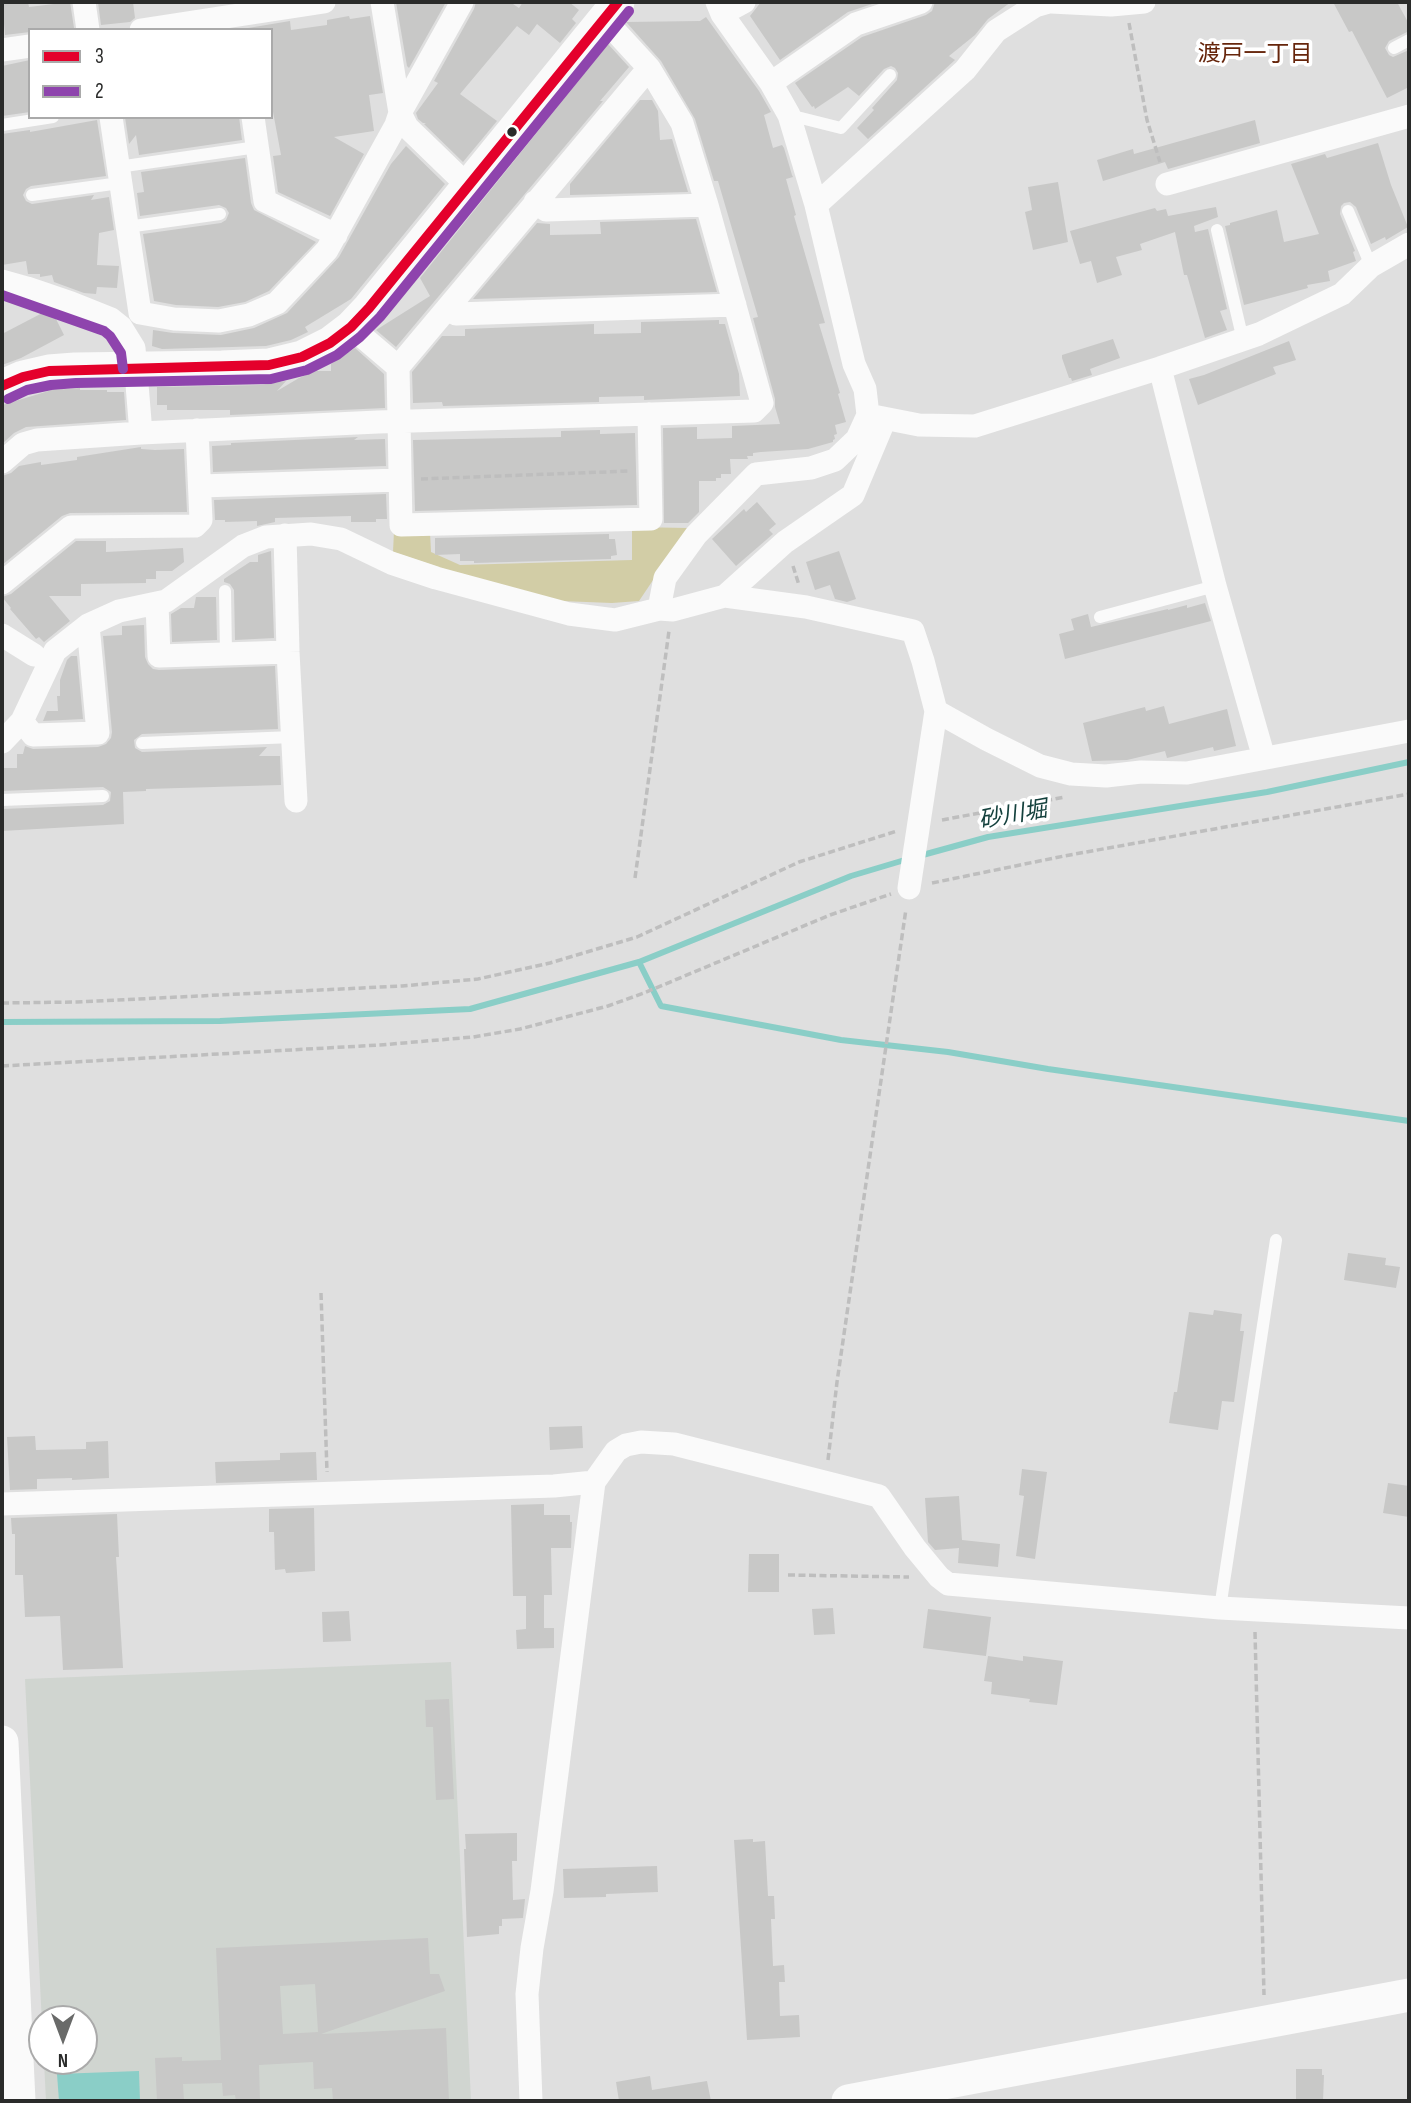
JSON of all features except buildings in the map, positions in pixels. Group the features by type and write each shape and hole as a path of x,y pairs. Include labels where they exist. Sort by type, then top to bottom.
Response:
{"street":[{"path":"84,2 88,28"},
{"path":"146,28 183,13 239,22 282,5 324,2"},
{"path":"382,2 400,113 407,127 468,186"},
{"path":"121,327 140,313 174,319 219,321 249,315 277,303 327,250 463,2"},
{"path":"725,596 785,542 853,495 876,417 854,364 816,205 789,115 771,83 720,8 744,2"},
{"path":"771,83 856,24 921,2"},
{"path":"816,205 965,70 996,31 1035,6 1050,2 1124,3"},
{"path":"2,386 23,376 49,371 269,365 302,357 330,343 351,327 369,308 611,10 682,123 762,403 754,411 197,430 37,440 23,444 2,462"},
{"path":"2,50 28,46"},
{"path":"649,68 398,367 401,525 651,519 649,414"},
{"path":"1167,184 1409,116"},
{"path":"111,119 140,313"},
{"path":"253,119 265,201 335,235"},
{"path":"536,202 546,210 707,205"},
{"path":"876,417 919,425 975,426 1160,368 1243,340 1342,294 1371,266 1409,244"},
{"path":"2,281 71,303 111,319 121,327 134,348 141,433"},
{"path":"448,308 456,314 735,305"},
{"path":"351,327 398,367"},
{"path":"1160,368 1215,586 1264,758"},
{"path":"666,610 665,578 696,535 756,474 811,468 835,460 876,417"},
{"path":"2,583 71,527 195,526 201,520 197,430"},
{"path":"200,486 401,480"},
{"path":"2,742 22,721 55,651 88,625 119,611 166,601 243,545 266,537 312,534 341,539 391,563 466,587 569,614 615,620 725,596 806,607 913,631 936,711 909,888"},
{"path":"285,535 296,801"},
{"path":"157,604 159,656 288,652"},
{"path":"22,721 33,735 98,733 88,625"},
{"path":"2,635 34,655"},
{"path":"936,711 1040,766 1071,774 1106,776 1141,772 1187,773 1409,731"},
{"path":"530,2101 527,1994 529,1971 542,1891 594,1482 616,1451 626,1445 641,1442 674,1444 879,1496 915,1548 948,1584 1220,1608 1409,1618"},
{"path":"2,1504 554,1486 594,1482"},
{"path":"2,1742 19,2101"},
{"path":"848,2101 1409,1995"}],"lane":[{"path":"1394,48 1409,40"},
{"path":"789,115 841,128 890,75"},
{"path":"2,125 40,119"},
{"path":"32,195 257,147"},
{"path":"1348,211 1371,266"},
{"path":"127,227 220,214"},
{"path":"1217,230 1243,340"},
{"path":"1100,617 1215,586"},
{"path":"225,591 226,654"},
{"path":"142,743 293,737"},
{"path":"2,800 103,796"},
{"path":"1220,1608 1276,1240"}],"path":[{"path":"1124,3 1147,120 1167,184"},
{"path":"401,480 650,471"},
{"path":"785,542 806,607"},
{"path":"635,878 666,610"},
{"path":"2,1066 380,1045 473,1037 520,1029 608,1006 645,993 830,915 909,888 1064,856 1409,794"},
{"path":"2,1003 402,986 478,979 550,963 637,937 799,862 919,825 1066,796"},
{"path":"825,1483 837,1382 909,888"},
{"path":"321,1293 328,1494"},
{"path":"788,1575 939,1577"},
{"path":"1254,1610 1265,2022"}],"shaded area":[{"path":"632,527 688,528 639,601 561,601 450,571 393,552 394,531 430,532 431,552 460,565 632,560"},
{"path":"451,1662 471,2101 46,2101 45,2075 98,2075 98,2005 41,2005 25,1679"}],"water":[{"path":"139,2071 140,2101 59,2101 57,2075 98,2075 98,2072"}],"waterway":[{"name":"砂川堀","path":"919,856 988,837 1267,792 1409,762"},
{"path":"2,1022 220,1021 470,1009 639,962 851,876 908,859"},
{"path":"639,962 661,1006 841,1040 948,1052 1409,1121"}],"transit line":[{"name":"3","path":"2,386 23,377 49,371 269,365 302,357 330,343 351,327 369,308 618,2"},
{"name":"2","path":"8,399 27,390 76,383 271,379 307,370 337,355 380,317 629,11"},
{"name":"2","path":"2,295 104,331 121,353 123,369"}],"district":[{"name":"渡戸一丁目","path":"1255,55"}]}
